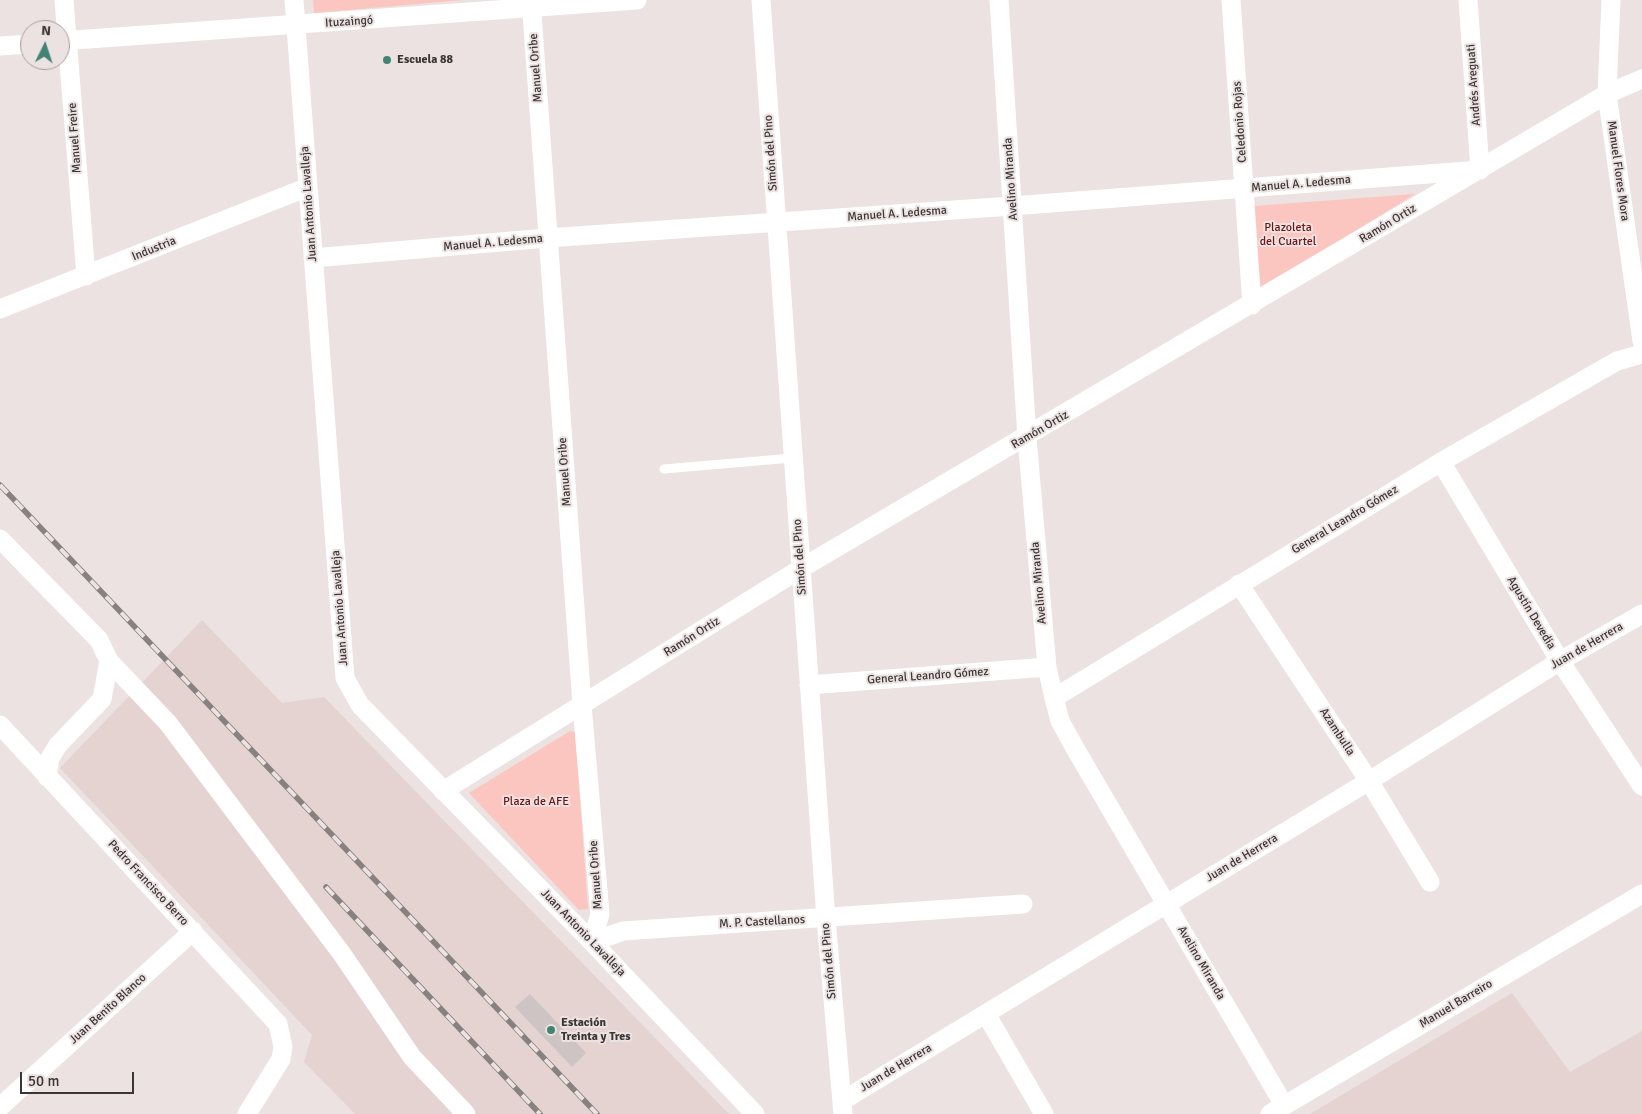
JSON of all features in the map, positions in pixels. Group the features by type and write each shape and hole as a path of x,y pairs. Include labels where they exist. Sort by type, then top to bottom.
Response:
{"street":[{"name":"Manuel Freire","path":"64,0 64,20"},
{"name":"Juan Antonio Lavalleja","path":"294,0 345,678 360,705 592,942 755,1114"},
{"name":"Ituzaingó","path":"70,41 296,25 531,4 637,0"},
{"name":"Simón del Pino","path":"761,0 800,569 826,919 843,1108"},
{"name":"Avelino Miranda","path":"999,0 1027,438 1047,667 1054,698 1060,721 1167,904 1277,1110"},
{"name":"Celedonio Rojas","path":"1231,0 1252,305"},
{"name":"Andrés Areguati","path":"1468,0 1480,170"},
{"name":"Manuel Flores Mora","path":"1611,0 1607,94 1641,331"},
{"name":"Manuel Oribe","path":"531,4 582,705 600,914 592,942"},
{"path":"0,46 20,45"},
{"name":"Manuel Freire","path":"67,70 86,276"},
{"name":"Ramón Ortiz","path":"443,791 800,569 1027,438 1607,94 1642,79"},
{"name":"Manuel A. Ledesma","path":"314,258 547,238 1012,206 1480,170"},
{"name":"Industria","path":"0,309 308,187"},
{"name":"General Leandro Gómez","path":"1054,698 1441,462 1617,361 1642,354"},
{"name":"Agustín Devedia","path":"1441,462 1560,661 1642,786"},
{"path":"0,539 98,640 109,661 168,723 342,954 412,1057 466,1114"},
{"name":"Azambulla","path":"1239,584 1369,781 1430,882"},
{"name":"Juan de Herrera","path":"843,1108 986,1014 1369,781 1560,661 1642,614"},
{"path":"47,777 50,758 58,745 102,699 107,681 109,661"},
{"name":"General Leandro Gómez","path":"809,685 1047,667"},
{"name":"Pedro Francisco Berro","path":"0,725 278,1024 283,1047 281,1059 247,1114"},
{"name":"Manuel Barreiro","path":"1277,1110 1642,894"},
{"name":"M. P. Castellanos","path":"592,942 623,931 826,919 1023,904"},
{"name":"Juan Benito Blanco","path":"0,1107 193,931"},
{"path":"986,1014 1044,1114"}],"lane":[{"path":"664,469 792,458"}],"shaded area":[{"path":"202,620 282,703 324,697 729,1114 355,1114 304,1062 312,1035 60,768"},
{"path":"1512,993 1570,1072 1642,1031 1642,1114 1310,1114"}],"green space":[{"path":"313,0 464,0 314,13"},
{"name":"Plazoleta del Cuartel","path":"1415,194 1260,290 1253,206"},
{"name":"Plaza de AFE","path":"570,731 575,732 588,909 579,910 469,793"}],"building":[{"name":"Estación Treinta y Tres","path":"530,994 586,1053 572,1067 515,1007"}],"railway":[{"path":"0,485 597,1114"},
{"path":"326,887 540,1114"}],"place":[{"name":"Escuela 88","path":"387,60"},
{"name":"Estación Treinta y Tres","path":"551,1030"}]}
